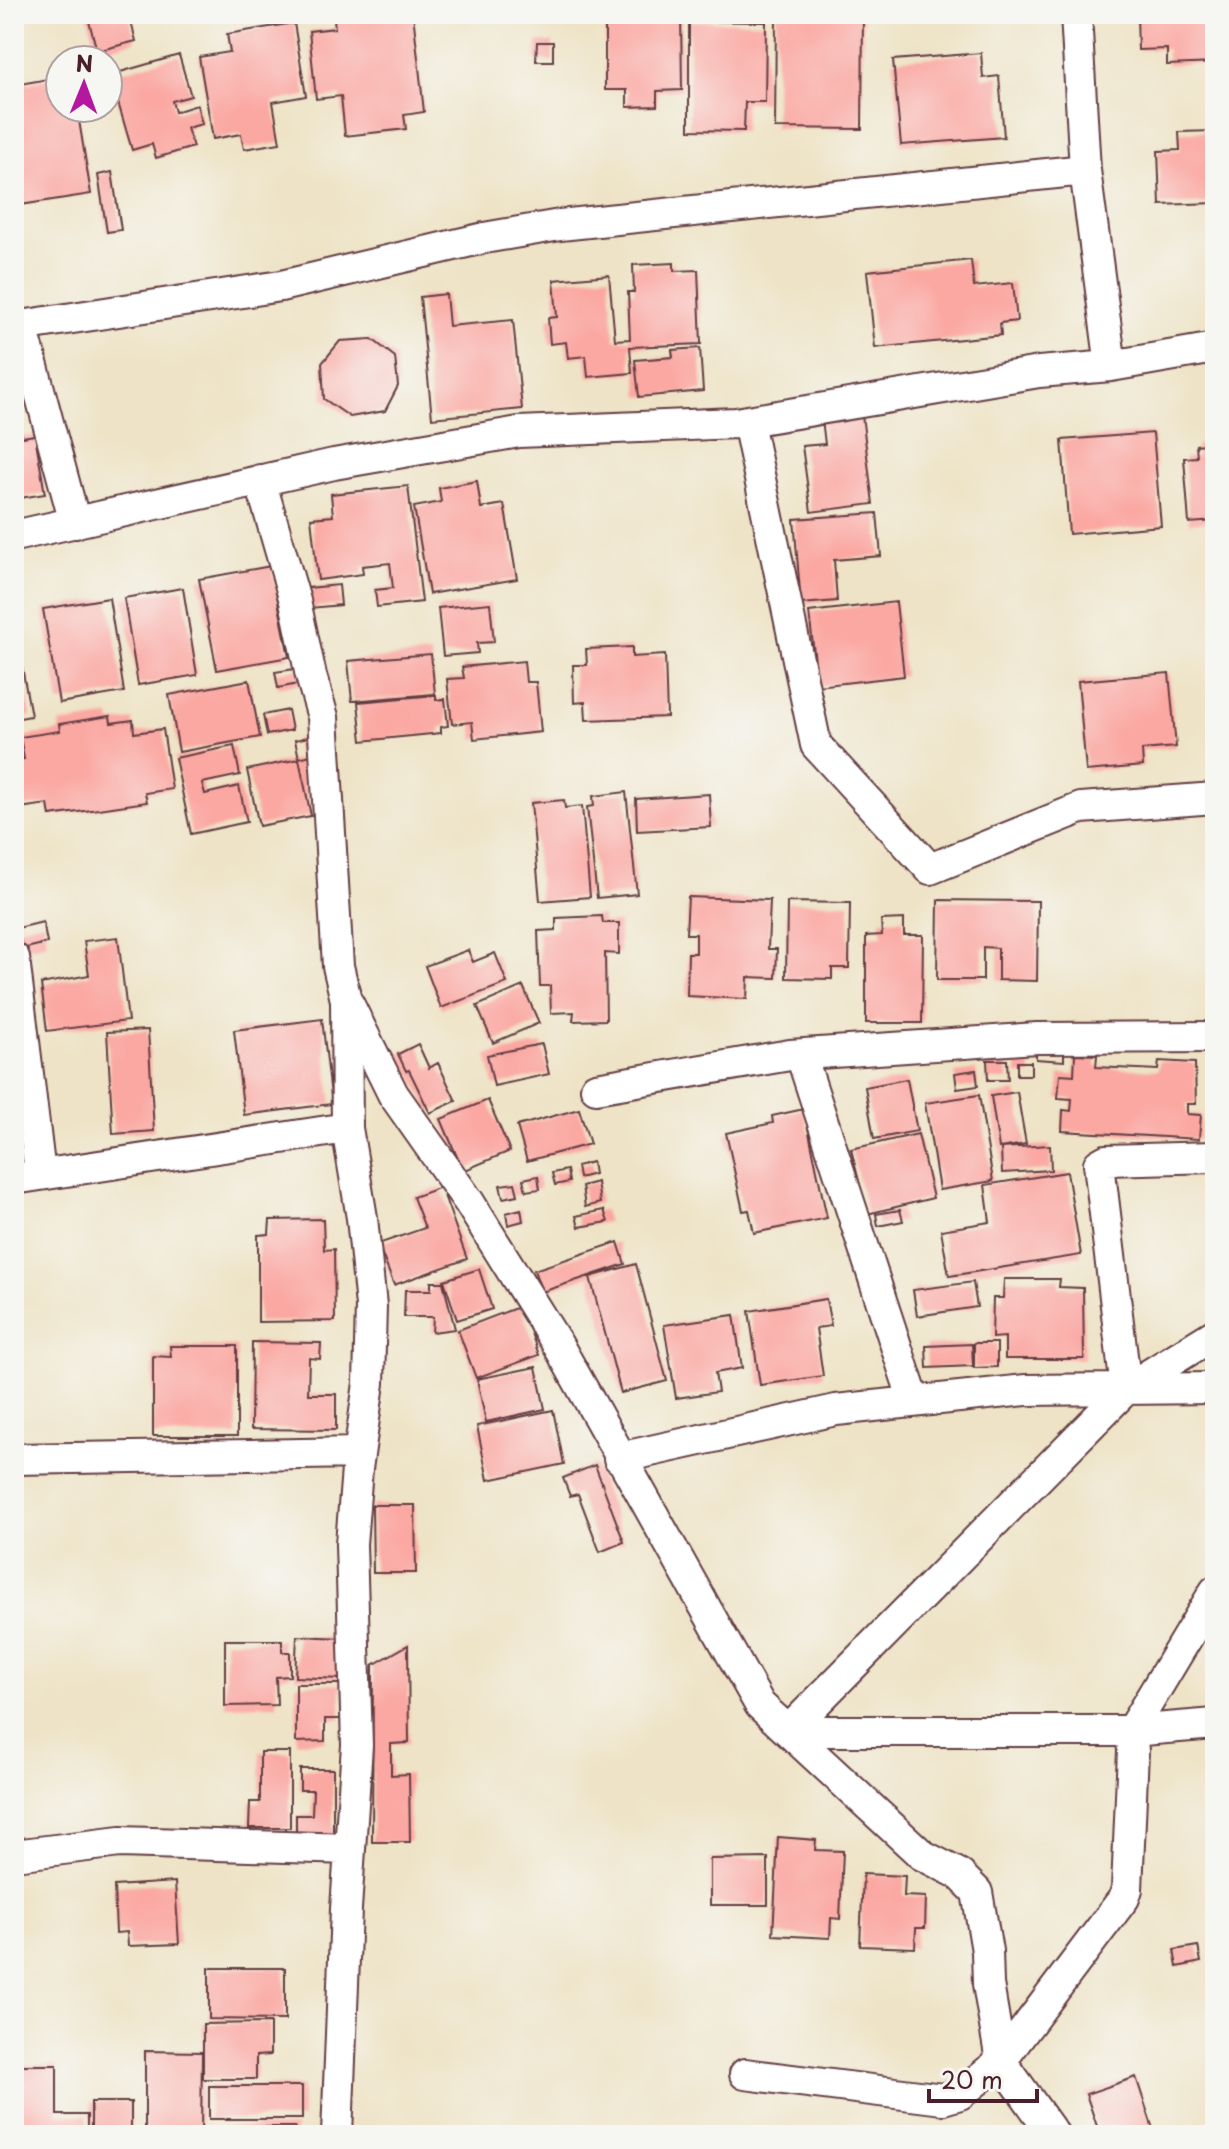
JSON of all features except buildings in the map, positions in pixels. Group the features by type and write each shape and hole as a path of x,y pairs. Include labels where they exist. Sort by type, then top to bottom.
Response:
{"street":[{"path":"1076,14 1085,170 1111,366"},
{"path":"75,523 18,327 281,286 484,238 560,225 1085,170"},
{"path":"14,536 334,464 519,432 748,422 1039,372 1111,366 1215,348"},
{"path":"748,422 816,745 930,869 1081,808 1215,798"},
{"path":"260,480 295,601 323,717 338,966 346,1000 347,1128 362,1218 371,1306 369,1383 351,1544 357,1745 337,2135"},
{"path":"14,958 27,1176 347,1128"},
{"path":"346,1000 393,1094 469,1202 558,1345 760,1705 922,1855 959,1874 977,1892 1001,2061 1054,2135"},
{"path":"596,1088 801,1055 1037,1038 1215,1037"},
{"path":"801,1055 914,1401"},
{"path":"1126,1389 1099,1164 1106,1160 1215,1157"},
{"path":"788,1731 1126,1389 1215,1334"},
{"path":"619,1458 836,1410 1026,1390 1215,1388"},
{"path":"14,1459 359,1453"},
{"path":"745,2074 943,2099 960,2094 1001,2061 1124,1898 1127,1889 1133,1751 1131,1731 1215,1591"},
{"path":"788,1731 1131,1731 1215,1724"},
{"path":"14,1855 120,1842 350,1849"}]}
